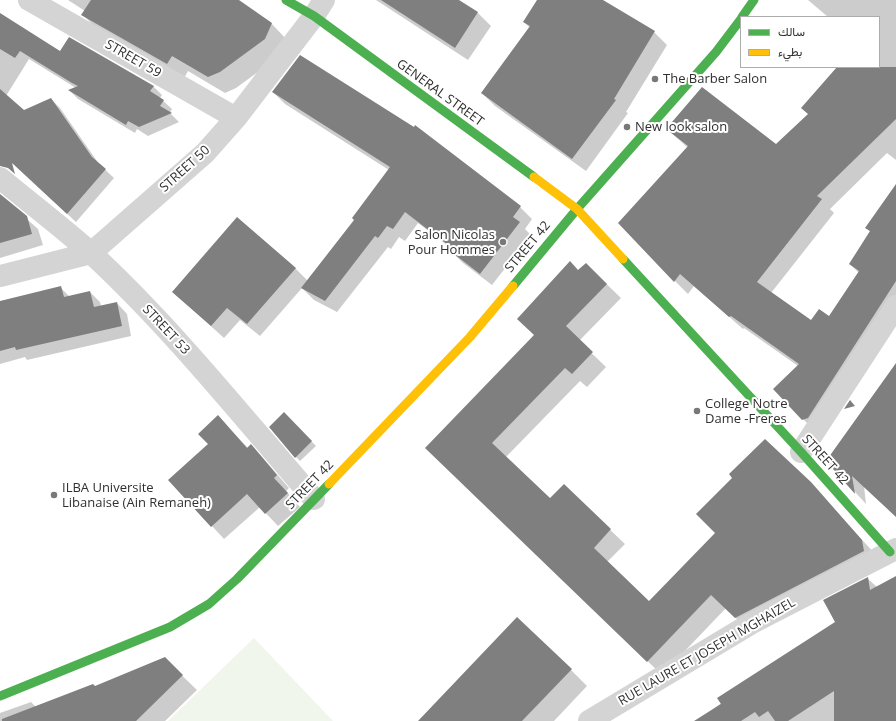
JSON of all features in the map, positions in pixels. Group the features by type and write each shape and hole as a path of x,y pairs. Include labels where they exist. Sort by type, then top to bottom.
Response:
{"street":[{"name":"STREET 59","path":"29,0 236,118"},
{"name":"GENERAL STREET","path":"286,0 319,8 577,209"},
{"name":"STREET 42","path":"743,16 754,0"},
{"name":"STREET 50","path":"0,276 91,253 205,153 236,118 319,8"},
{"name":"STREET 42","path":"0,696 170,627 209,604 237,580 470,337 577,209 716,52 740,21"},
{"name":"STREET 53","path":"0,178 91,253 180,344 314,499"},
{"name":"STREET 42","path":"577,209 893,551"},
{"path":"801,452 896,306"},
{"name":"RUE LAURE ET JOSEPH MGHAIZEL","path":"589,721 752,623 893,551"}],"shaded area":[{"path":"254,638 333,721 168,721"}],"building":[{"path":"91,0 239,0 272,23 265,39 220,72 208,77 172,56 167,64 81,15"},
{"path":"381,0 459,0 478,12 455,48"},
{"path":"537,0 603,0 655,31 614,99 616,100 572,159 481,93 530,26 523,22"},
{"path":"0,13 60,51 69,37 154,86 150,91 164,100 160,106 172,113 139,127 128,121 126,125 68,90 78,86 20,51 15,58 0,49"},
{"path":"300,55 414,127 415,125 521,206 513,217 520,222 480,274 450,251 452,248 405,212 393,229 387,226 378,238 375,236 325,301 301,288 354,220 352,218 390,167 272,92"},
{"path":"896,67 896,119 817,196 822,199 757,282 811,320 819,309 829,316 859,271 849,264 870,231 865,228 896,184 896,281 808,418 802,420 773,389 799,364 731,316 729,317 680,274 674,282 618,223 688,146 666,129 702,87 776,144 808,114 801,108 836,68"},
{"path":"0,89 24,110 51,98 92,157 106,169 67,214 12,163 15,174 8,168 0,166"},
{"path":"0,194 27,216 32,234 0,243"},
{"path":"237,217 296,268 247,324 227,308 211,326 172,292"},
{"path":"570,261 578,270 586,263 607,284 566,326 593,352 572,374 565,368 492,443 550,498 564,484 611,529 594,548 649,601 715,533 696,514 732,478 729,474 765,439 811,482 862,540 864,551 735,618 711,595 647,662 425,448 534,335 517,319"},
{"path":"61,286 64,297 90,291 94,307 117,302 122,326 16,350 15,347 0,351 0,301"},
{"path":"896,363 896,517 852,476 855,494 826,461"},
{"path":"850,400 855,406 844,409"},
{"path":"284,412 312,441 295,458 269,427"},
{"path":"218,415 247,448 251,444 277,475 274,478 288,493 265,514 247,494 211,527 168,480 208,444 198,434"},
{"path":"896,576 896,721 834,721 834,691 788,721 775,721 768,711 759,717 755,712 741,721 694,721 721,704 717,698 835,622 823,600 868,577 870,590"},
{"path":"517,617 572,669 522,721 418,721"},
{"path":"165,657 183,675 136,721 2,721 2,719 93,684 95,686"}],"traffic: fast":[{"path":"286,0 314,16 534,177"},
{"path":"743,16 754,0"},
{"path":"513,286 577,209 716,52 740,20"},
{"path":"623,259 801,452 890,552"},
{"path":"0,696 170,627 209,604 237,579 329,484"}],"traffic: slow":[{"path":"534,177 577,209 623,259"},
{"path":"329,484 470,337 513,286"}],"place":[{"name":"The Barber Salon","path":"655,79"},
{"name":"New look salon","path":"627,127"},
{"name":"Salon Nicolas Pour Hommes","path":"503,242"},
{"name":"College Notre Dame -Freres","path":"697,411"},
{"name":"ILBA Universite Libanaise (Ain Remaneh)","path":"54,495"}]}
